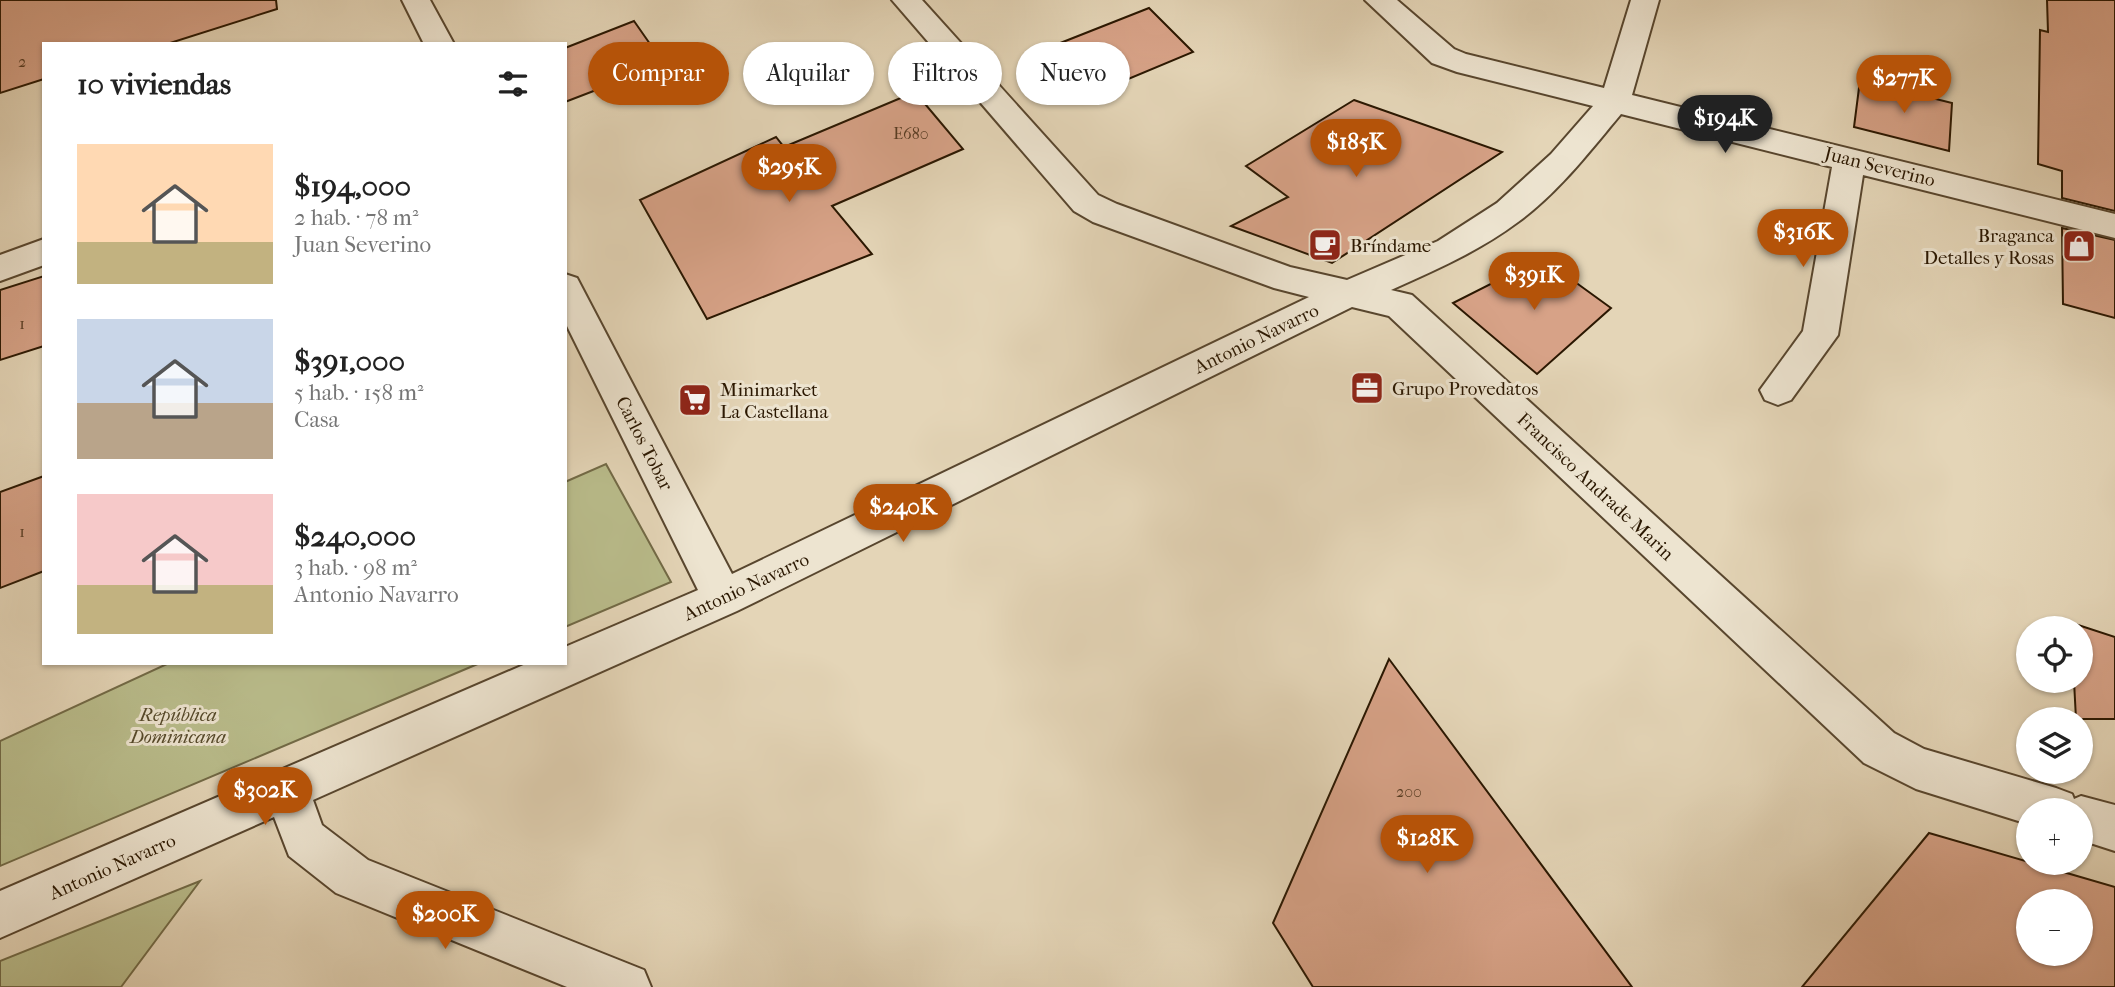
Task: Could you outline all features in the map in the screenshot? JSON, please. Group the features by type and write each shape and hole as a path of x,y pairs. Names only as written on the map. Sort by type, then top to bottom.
{"street":[{"path":"416,0 438,42"},
{"name":"Francisco Andrade Marin","path":"906,0 1086,203 1105,213 1286,279 1400,305 1879,748 1916,768 2016,798"},
{"name":"Juan Severino","path":"1379,0 1443,56 1552,87 1850,158 2115,226"},
{"name":"Antonio Navarro","path":"0,915 723,598 1350,293 1450,250 1510,212 1562,162 1615,101 1645,0"},
{"path":"1779,390 1820,335 1850,158"},
{"path":"0,268 42,253"},
{"name":"Carlos Tobar","path":"567,291 723,598"},
{"path":"287,789 305,840 352,877 627,987"},
{"path":"2093,822 2115,828"}],"green space":[{"path":"606,464 671,582 567,626 567,481"},
{"name":"República Dominicana","path":"165,665 475,665 0,866 0,741"},
{"path":"200,881 121,987 0,987 0,961"}],"building":[{"path":"0,0 276,0 277,9 173,42 42,42 42,80 0,93"},
{"path":"2047,0 2115,0 2115,211 2062,198 2062,171 2038,164 2040,30 2048,32"},
{"path":"1149,8 1193,52 1130,78 1130,42 1063,42"},
{"path":"634,21 649,42 588,42 588,93 567,101 567,47"},
{"path":"1860,80 1952,103 1949,151 1854,127"},
{"path":"1354,100 1502,152 1332,263 1231,226 1288,197 1246,166"},
{"path":"888,103 926,105 963,149 832,206 872,254 707,319 640,200 776,137 784,147"},
{"path":"2062,228 2115,240 2115,318 2063,304"},
{"path":"1542,258 1611,308 1537,374 1453,303"},
{"path":"42,277 42,347 0,360 0,290"},
{"path":"42,477 42,572 0,588 0,492"},
{"path":"2093,630 2115,637 2115,719 2093,719 2093,707 2075,707 2075,693 2093,693"},
{"path":"1389,659 1632,987 1313,987 1273,923"},
{"path":"1929,833 2016,858 2016,875 2074,875 2115,887 2115,987 1802,987"}],"place":[{"name":"Bríndame","path":"1325,245"},
{"name":"Braganca Detalles y Rosas","path":"2079,246"},
{"name":"Grupo Provedatos","path":"1367,388"},
{"name":"Minimarket La Castellana","path":"695,400"}]}
